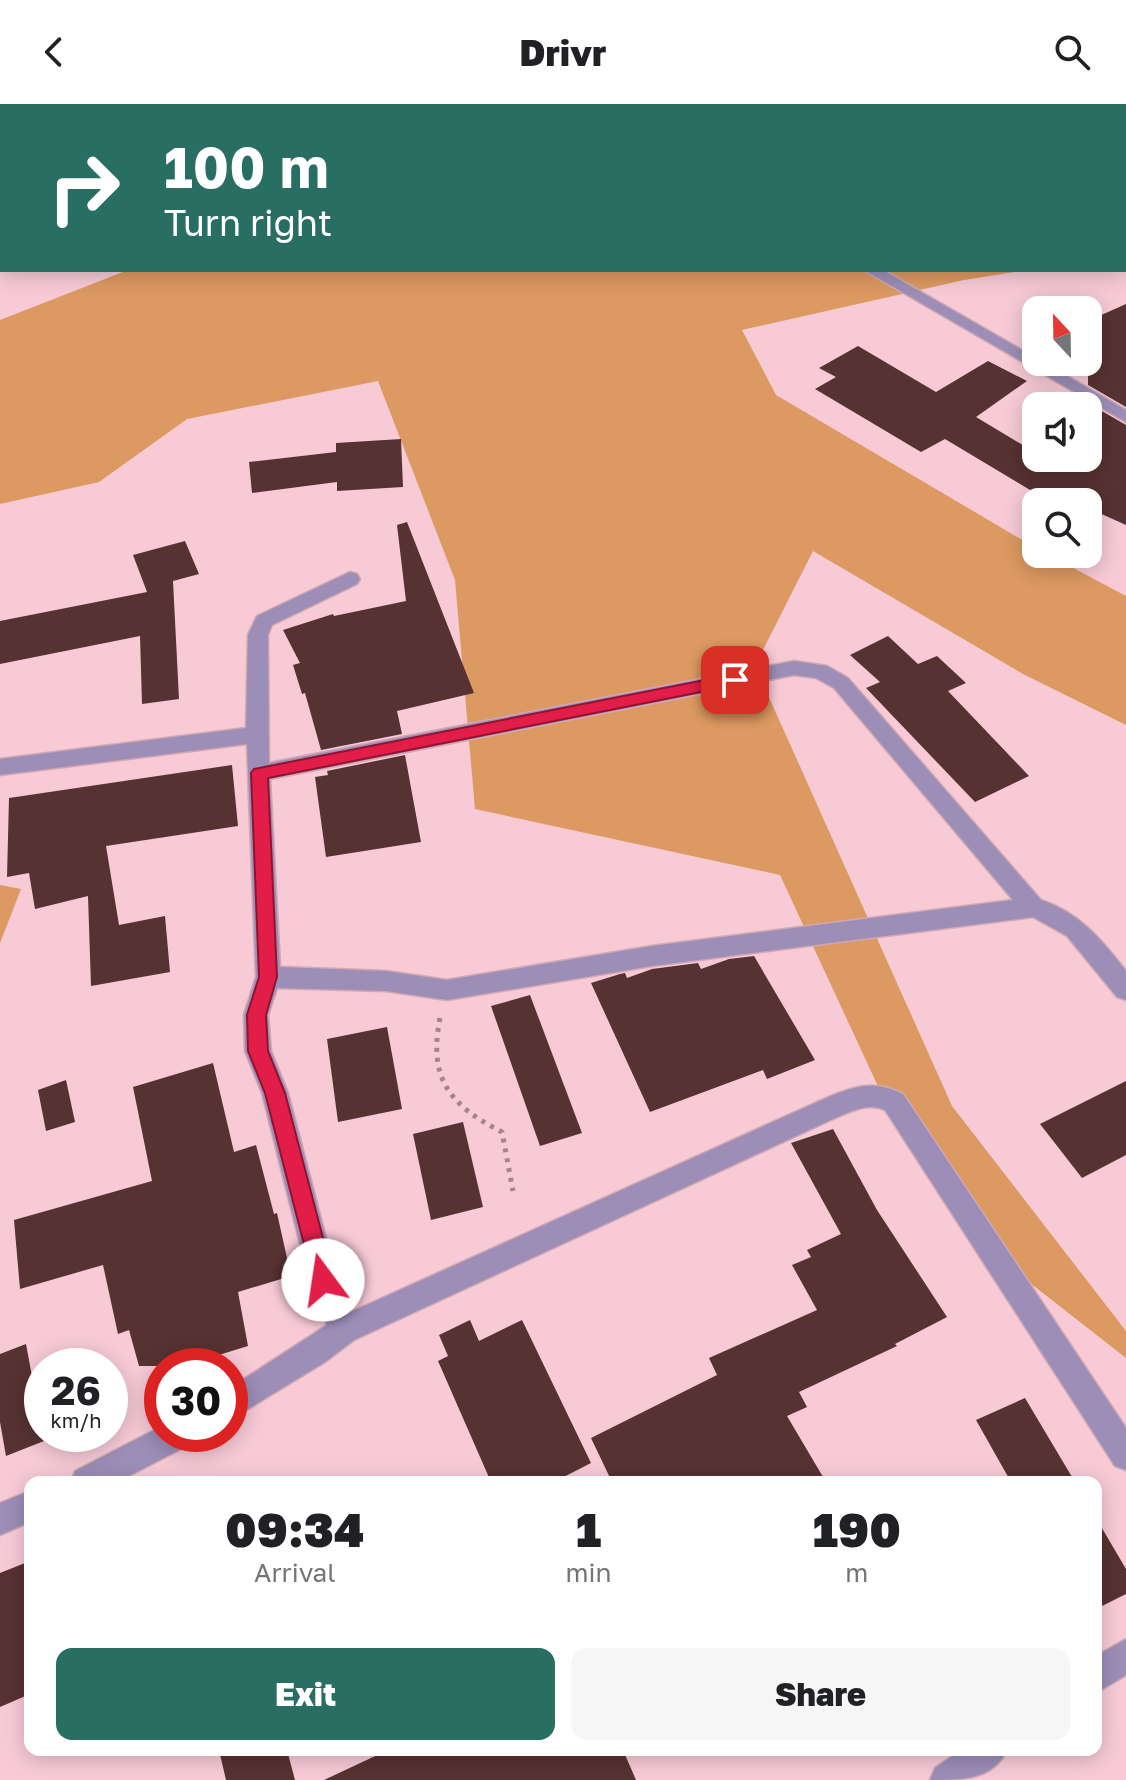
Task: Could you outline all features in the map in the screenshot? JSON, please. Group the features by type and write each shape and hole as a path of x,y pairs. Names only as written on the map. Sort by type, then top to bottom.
{"street":[{"path":"875,272 1126,417"},
{"path":"344,1330 323,1280 275,1093 258,1051 256,1015 268,977 257,735 258,635 264,621 350,579"},
{"path":"259,773 794,668 820,671 841,683 1033,907"},
{"path":"0,767 257,735"},
{"path":"268,977 386,981 447,990 652,956 1033,907 1053,912 1077,927 1126,990"},
{"path":"248,1393 344,1330 824,1111 865,1094 875,1094 894,1102 1126,1455"},
{"path":"98,1476 144,1452"},
{"path":"0,1519 24,1509"},
{"path":"1102,1672 1126,1655"},
{"path":"947,1780 981,1756"}],"path":[{"path":"447,990 437,1027 434,1055 442,1082 457,1105 502,1132 513,1191"}],"shaded area":[{"path":"123,272 1014,272 964,280 742,330 776,395 1022,540 1022,568 1073,568 1126,596 1126,725 1023,674 813,551 755,666 952,1106 1126,1331 1126,1358 1025,1279 889,1110 780,875 475,809 455,580 378,381 187,419 99,482 0,504 0,320"},
{"path":"0,885 21,889 0,943"}],"building":[{"path":"1126,304 1126,407 1088,385 1088,376 1102,376 1102,315"},
{"path":"858,346 936,392 988,361 1027,381 976,417 1022,445 1022,472 1102,472 1102,411 1126,425 1126,525 1102,514 1102,488 1027,488 945,439 921,452 815,389 836,377 819,368"},
{"path":"401,439 403,487 337,491 337,482 252,493 249,462 336,452 336,443"},
{"path":"407,522 474,693 397,711 402,734 321,750 305,693 302,694 293,665 300,663 283,630 333,614 406,601 397,525"},
{"path":"185,541 199,574 173,581 179,699 142,704 140,636 0,664 0,621 147,592 133,555"},
{"path":"888,636 918,664 937,656 966,683 948,691 1029,776 975,802 866,688 880,682 850,655"},
{"path":"405,755 421,842 326,857 315,777 328,775 327,771"},
{"path":"232,765 238,826 106,846 119,925 165,916 170,972 91,986 88,896 35,909 29,873 7,877 9,798"},
{"path":"754,956 815,1060 767,1079 763,1070 650,1112 591,983 625,973 627,978 652,969 698,963 701,969 729,959"},
{"path":"530,995 582,1133 540,1146 491,1006"},
{"path":"387,1027 402,1109 338,1122 327,1039"},
{"path":"213,1063 234,1152 256,1145 274,1214 277,1213 291,1276 238,1292 248,1346 144,1348 144,1366 139,1366 129,1330 118,1334 103,1265 20,1289 14,1220 152,1181 133,1087"},
{"path":"66,1080 75,1122 46,1131 38,1090"},
{"path":"1126,1081 1126,1155 1082,1178 1040,1124"},
{"path":"463,1122 483,1207 431,1220 413,1134"},
{"path":"833,1129 877,1210 947,1317 895,1344 897,1346 799,1392 807,1407 787,1416 822,1476 609,1476 591,1438 717,1375 709,1358 817,1310 792,1265 811,1257 807,1250 841,1234 791,1143"},
{"path":"470,1320 479,1341 522,1320 591,1463 566,1476 488,1476 438,1361 448,1356 439,1335"},
{"path":"26,1344 24,1449 6,1456 0,1422 0,1354"},
{"path":"1025,1398 1071,1476 1008,1476 976,1420"},
{"path":"1102,1528 1126,1569 1126,1594 1102,1606"},
{"path":"24,1563 24,1697 0,1707 0,1573"},
{"path":"220,1756 289,1756 295,1780 226,1780"},
{"path":"375,1756 626,1756 636,1780 324,1780"}],"route":[{"path":"323,1280 275,1093 258,1051 256,1015 268,977 259,773 735,680"}]}
